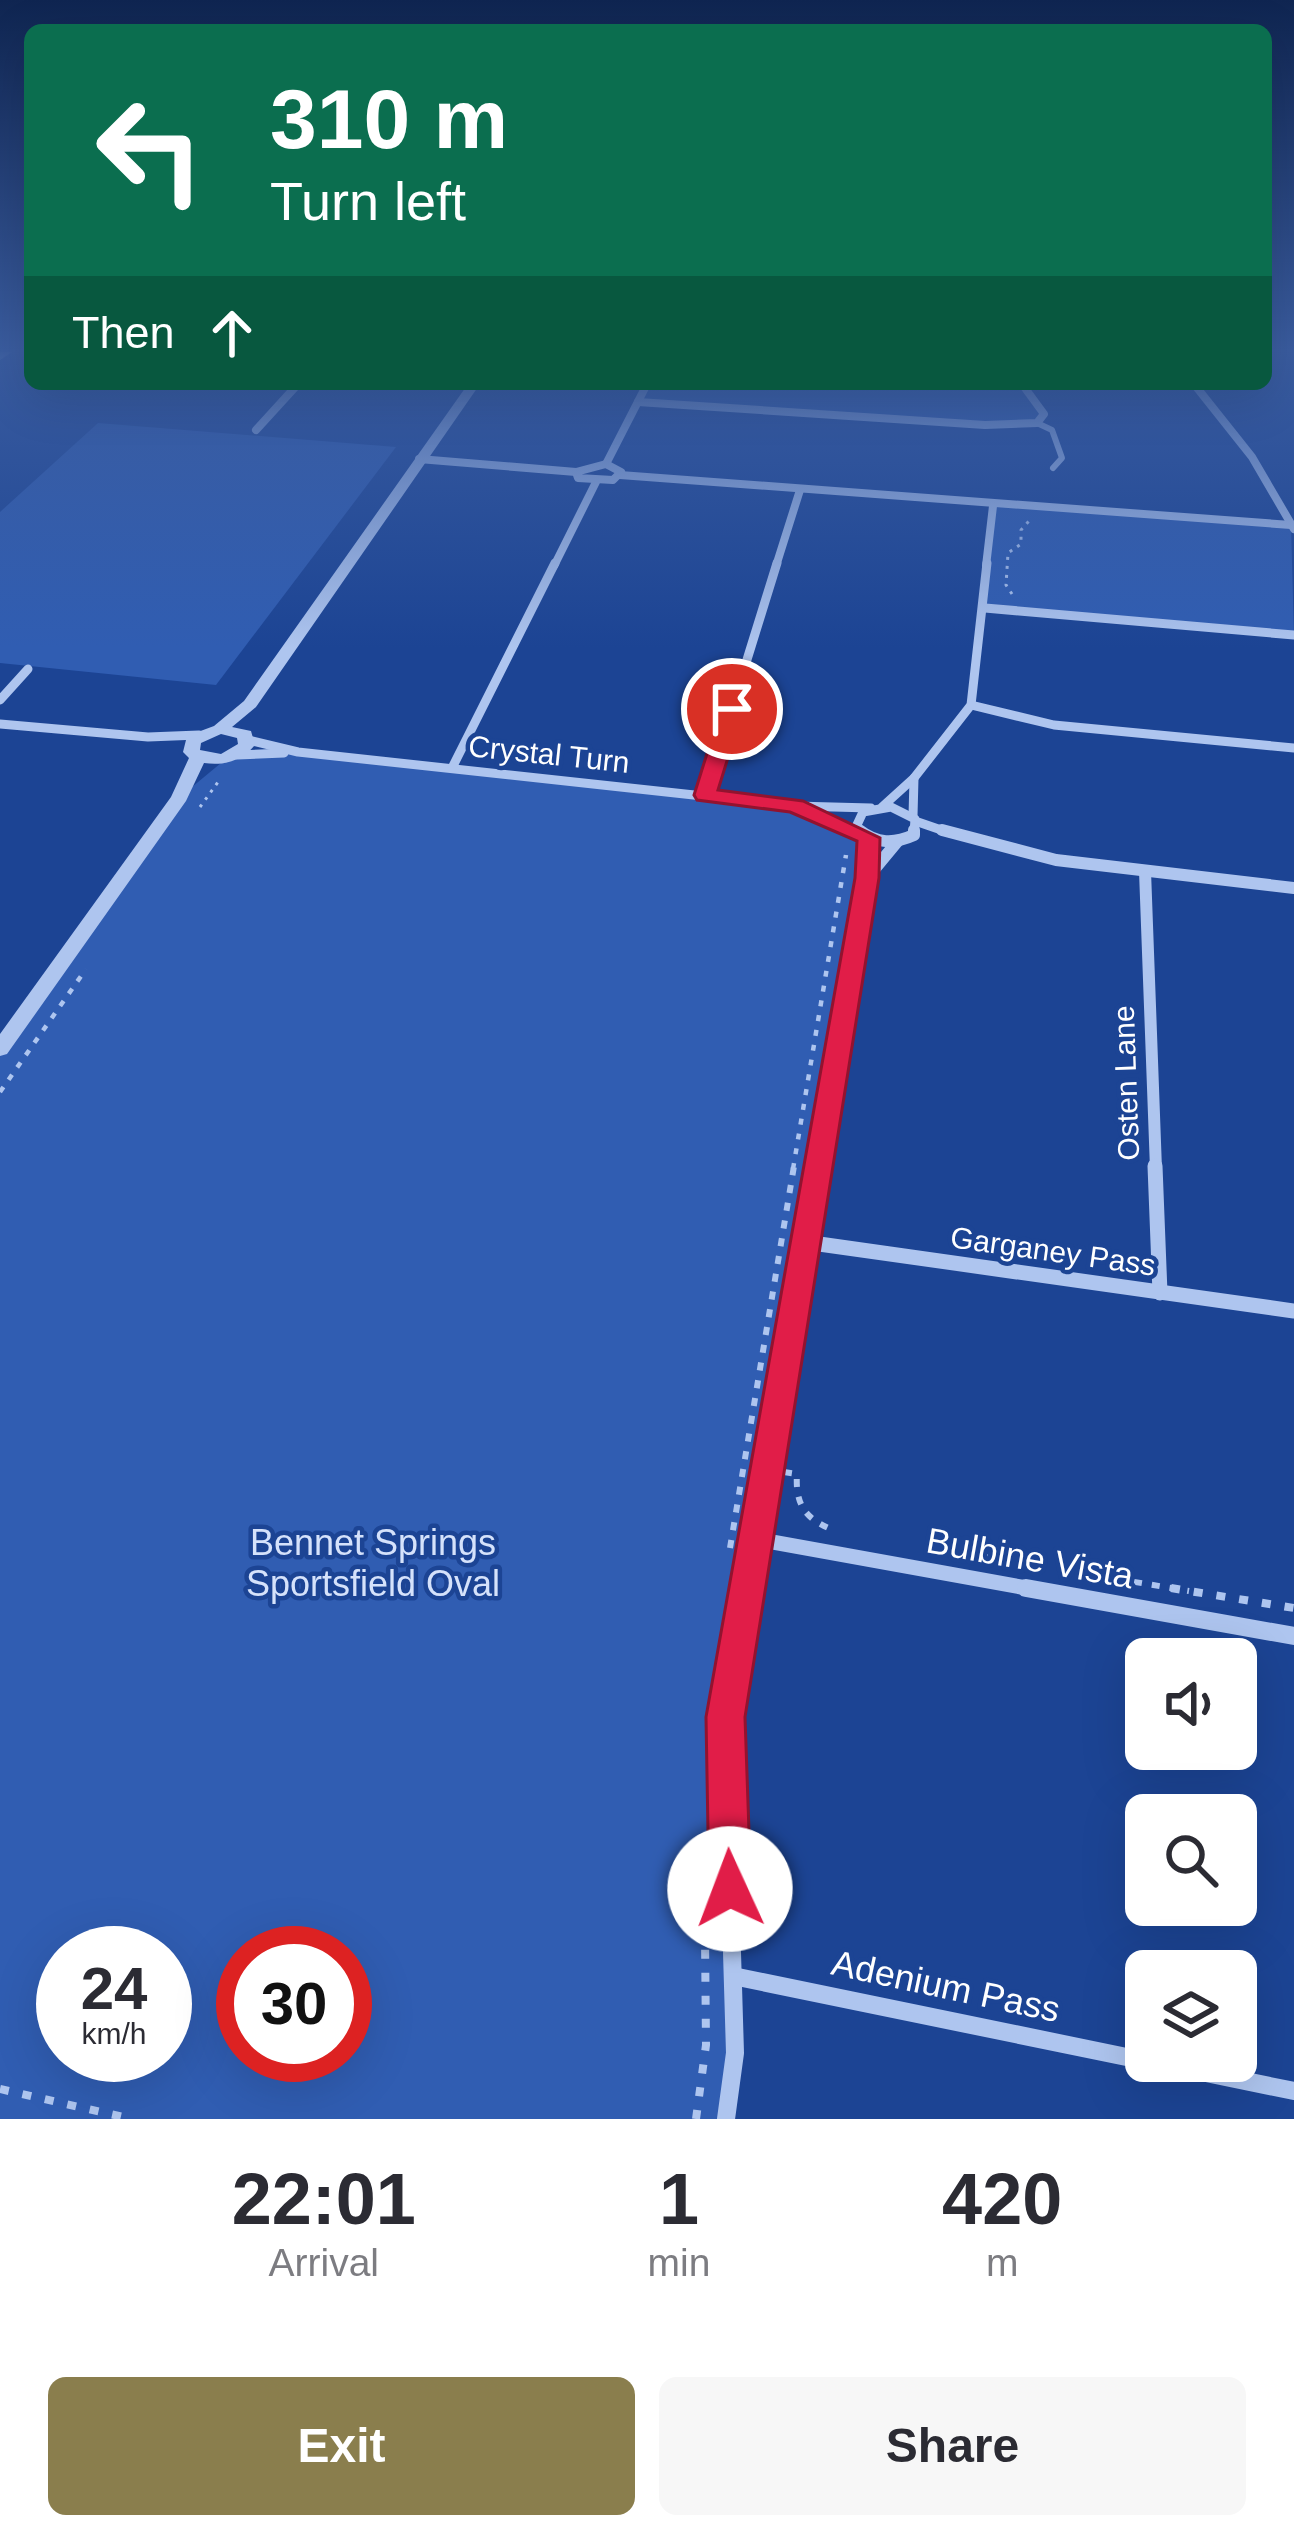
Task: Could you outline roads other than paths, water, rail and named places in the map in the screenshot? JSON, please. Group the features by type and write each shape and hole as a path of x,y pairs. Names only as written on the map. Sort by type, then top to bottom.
{"street":[{"path":"180,796 196,746 250,704 425,451"},
{"path":"606,464 613,451"},
{"path":"1246,451 1293,527"},
{"path":"419,459 577,472 591,464 606,464 618,468 620,475"},
{"path":"577,472 578,478 596,482 620,475 1293,527"},
{"path":"452,769 596,482"},
{"path":"705,795 800,490"},
{"path":"726,2119 735,2053 725,1717 867,878 864,835 856,821 914,778 971,705 993,506"},
{"path":"985,608 1294,635"},
{"path":"0,700 28,669"},
{"path":"0,1049 180,796 238,752 250,704"},
{"path":"971,705 1054,725 1294,748"},
{"path":"0,724 148,737 238,752"},
{"path":"220,729 238,752"},
{"name":"Crystal Turn","path":"238,752 298,752"},
{"name":"Crystal Turn","path":"238,752 298,752 795,806"},
{"path":"867,878 915,824 914,778"},
{"path":"795,806 876,807 968,841 1063,862 1294,888"},
{"path":"795,806 864,835 897,842"},
{"name":"Osten Lane","path":"1145,872 1160,1293"},
{"name":"Garganey Pass","path":"805,1242 1294,1312"},
{"name":"Bulbine Vista","path":"756,1539 1294,1636"},
{"name":"Adenium Pass","path":"733,1976 1125,2056"},
{"name":"Adenium Pass","path":"1250,2082 1294,2091"}],"lane":[{"path":"1053,468 1062,458 1059,451"}],"park label":[{"name":"Bennet Springs Sportsfield Oval","path":"373,1562"}]}
